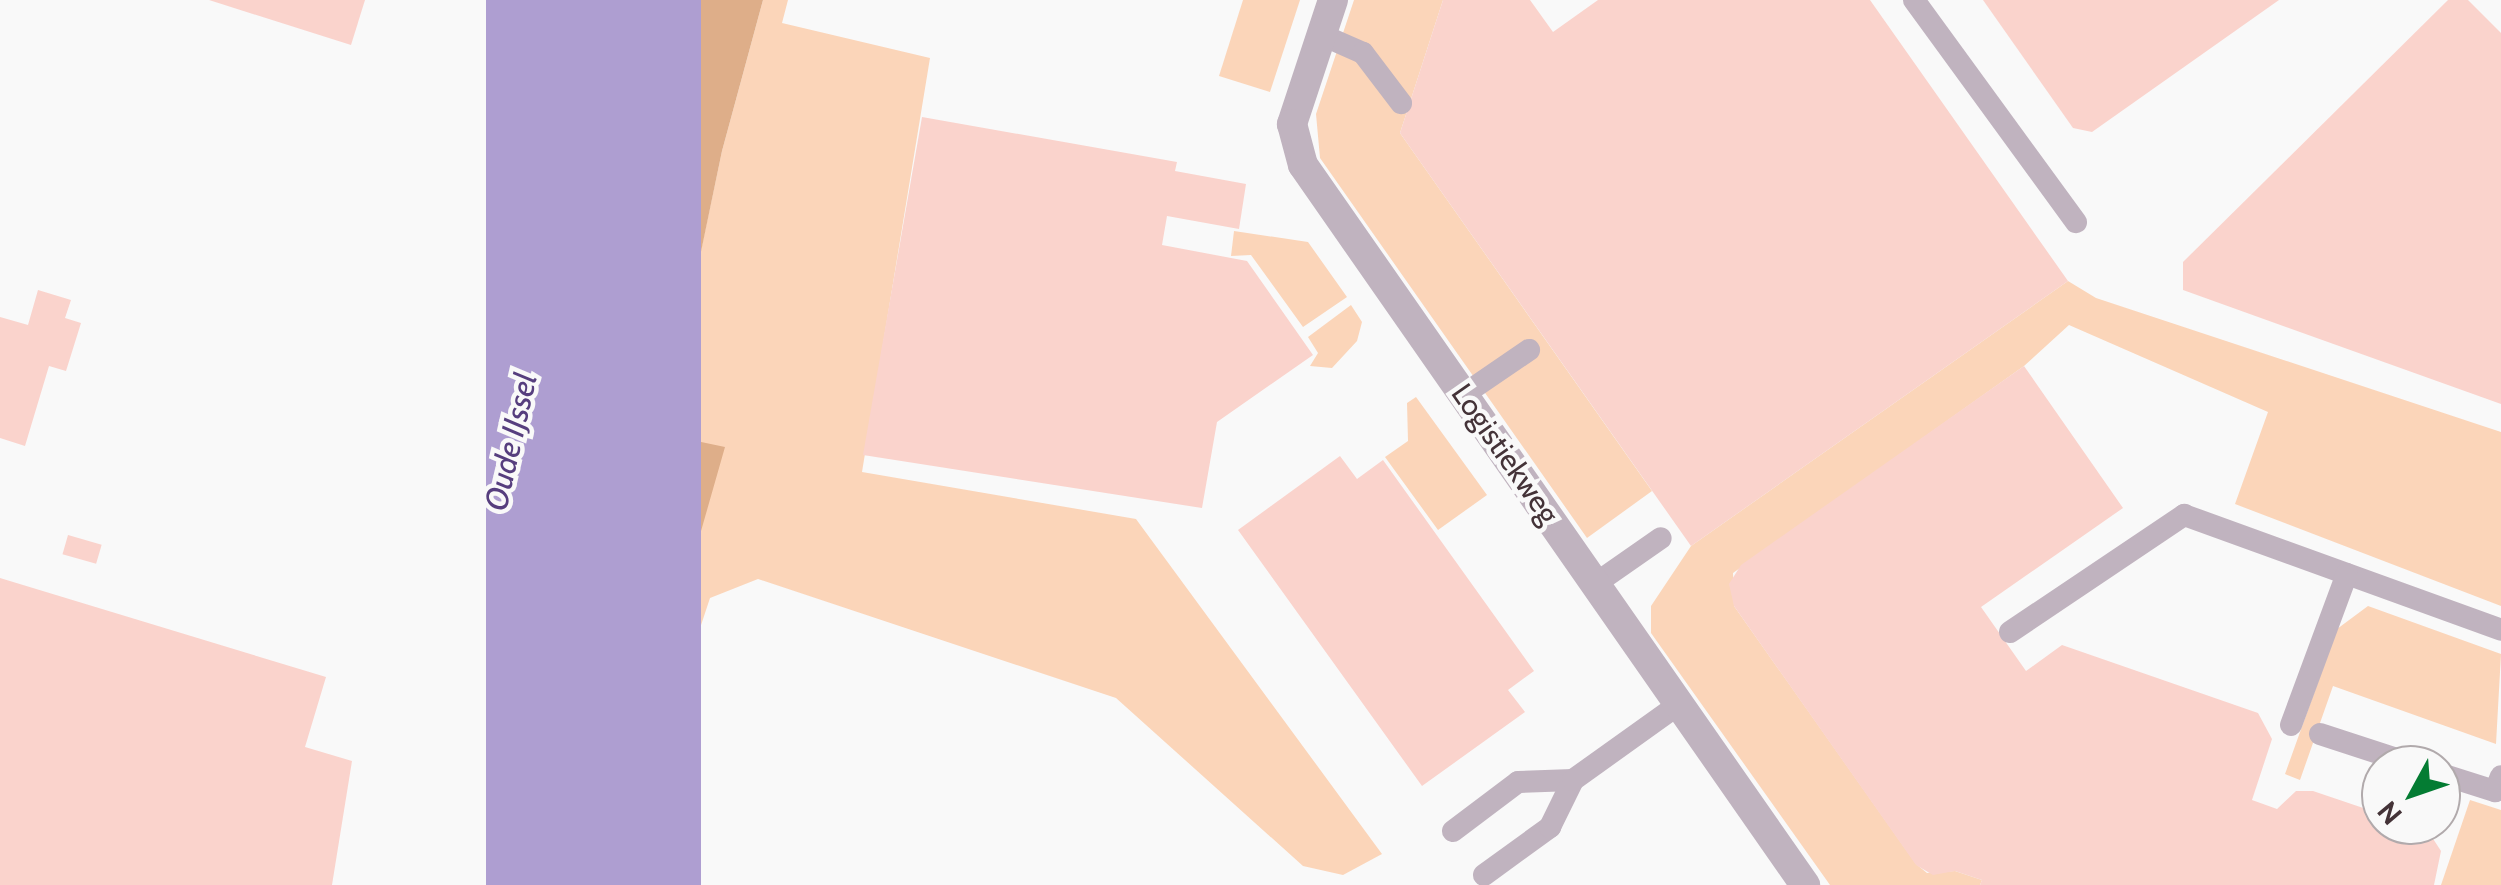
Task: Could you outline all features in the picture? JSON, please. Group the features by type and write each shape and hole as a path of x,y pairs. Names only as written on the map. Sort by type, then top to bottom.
{"street":[{"name":"Logistiekweg","path":"1333,0 1292,124 1303,165 1805,885"}],"lane":[{"path":"1914,0 2076,222"},
{"path":"1322,34 1363,53 1401,103"},
{"path":"1464,395 1529,350"},
{"path":"2010,632 2184,515 2501,630"},
{"path":"1595,584 1662,538"},
{"path":"2292,725 2347,574"},
{"path":"1484,875 1550,827 1573,780 1679,704"},
{"path":"2320,734 2361,748"},
{"path":"2461,780 2496,791 2501,776"},
{"path":"1452,831 1518,782 1573,780"}],"shaded area":[{"path":"701,0 763,0 722,151 663,434 725,447 600,885 530,885"},
{"path":"763,0 788,0 782,23 930,58 862,472 1136,519 1382,854 1343,875 1303,866 1116,698 758,579 710,598 615,885 567,885 722,151"},
{"path":"1243,0 1300,0 1270,92 1219,76"},
{"path":"1354,0 1443,0 1400,133 1652,491 1587,538 1320,158 1316,114"},
{"path":"1234,231 1308,242 1347,297 1303,327 1251,255 1231,256"},
{"path":"2068,281 2096,298 2501,432 2501,606 2235,504 2268,412 2069,325 2024,366 1733,573 1734,606 1916,864 1927,873 1955,871 1982,880 1980,885 1830,885 1651,633 1651,606 1691,546"},
{"path":"1351,305 1362,322 1357,341 1332,368 1310,366 1318,353 1308,337"},
{"path":"1416,397 1487,495 1438,530 1385,457 1408,441 1407,403"},
{"path":"2368,606 2501,654 2496,744 2333,686 2300,780 2285,774 2337,629"},
{"path":"2470,800 2501,810 2501,885 2441,885 2455,845 2461,845 2461,826"}],"water":[{"name":"Oude IJssel","path":"486,0 701,0 701,885 486,885"}],"building":[{"path":"209,0 365,0 351,45"},
{"path":"1443,0 1530,0 1553,32 1598,0 1870,0 2068,281 1691,546 1400,133"},
{"path":"1983,0 2279,0 2092,132 2073,128"},
{"path":"2448,0 2468,0 2501,33 2501,404 2183,290 2183,262"},
{"path":"922,117 1177,162 1175,171 1246,184 1239,229 1167,216 1162,245 1247,261 1313,355 1217,422 1202,508 863,455"},
{"path":"38,290 71,300 65,318 81,323 66,371 49,366 25,446 0,438 0,317 28,325"},
{"path":"2024,366 2123,508 1981,607 2026,671 2062,645 2258,713 2272,739 2252,800 2277,809 2296,791 2313,791 2361,807 2361,845 2437,845 2441,851 2434,885 1980,885 1982,880 1955,871 1933,875 1916,865 1734,606 1729,584 1741,565"},
{"path":"1340,456 1357,479 1383,460 1534,671 1508,690 1525,712 1422,786 1238,530"},
{"path":"68,535 102,545 96,564 62,554"},
{"path":"0,578 326,677 305,747 352,761 332,885 0,885"}]}
